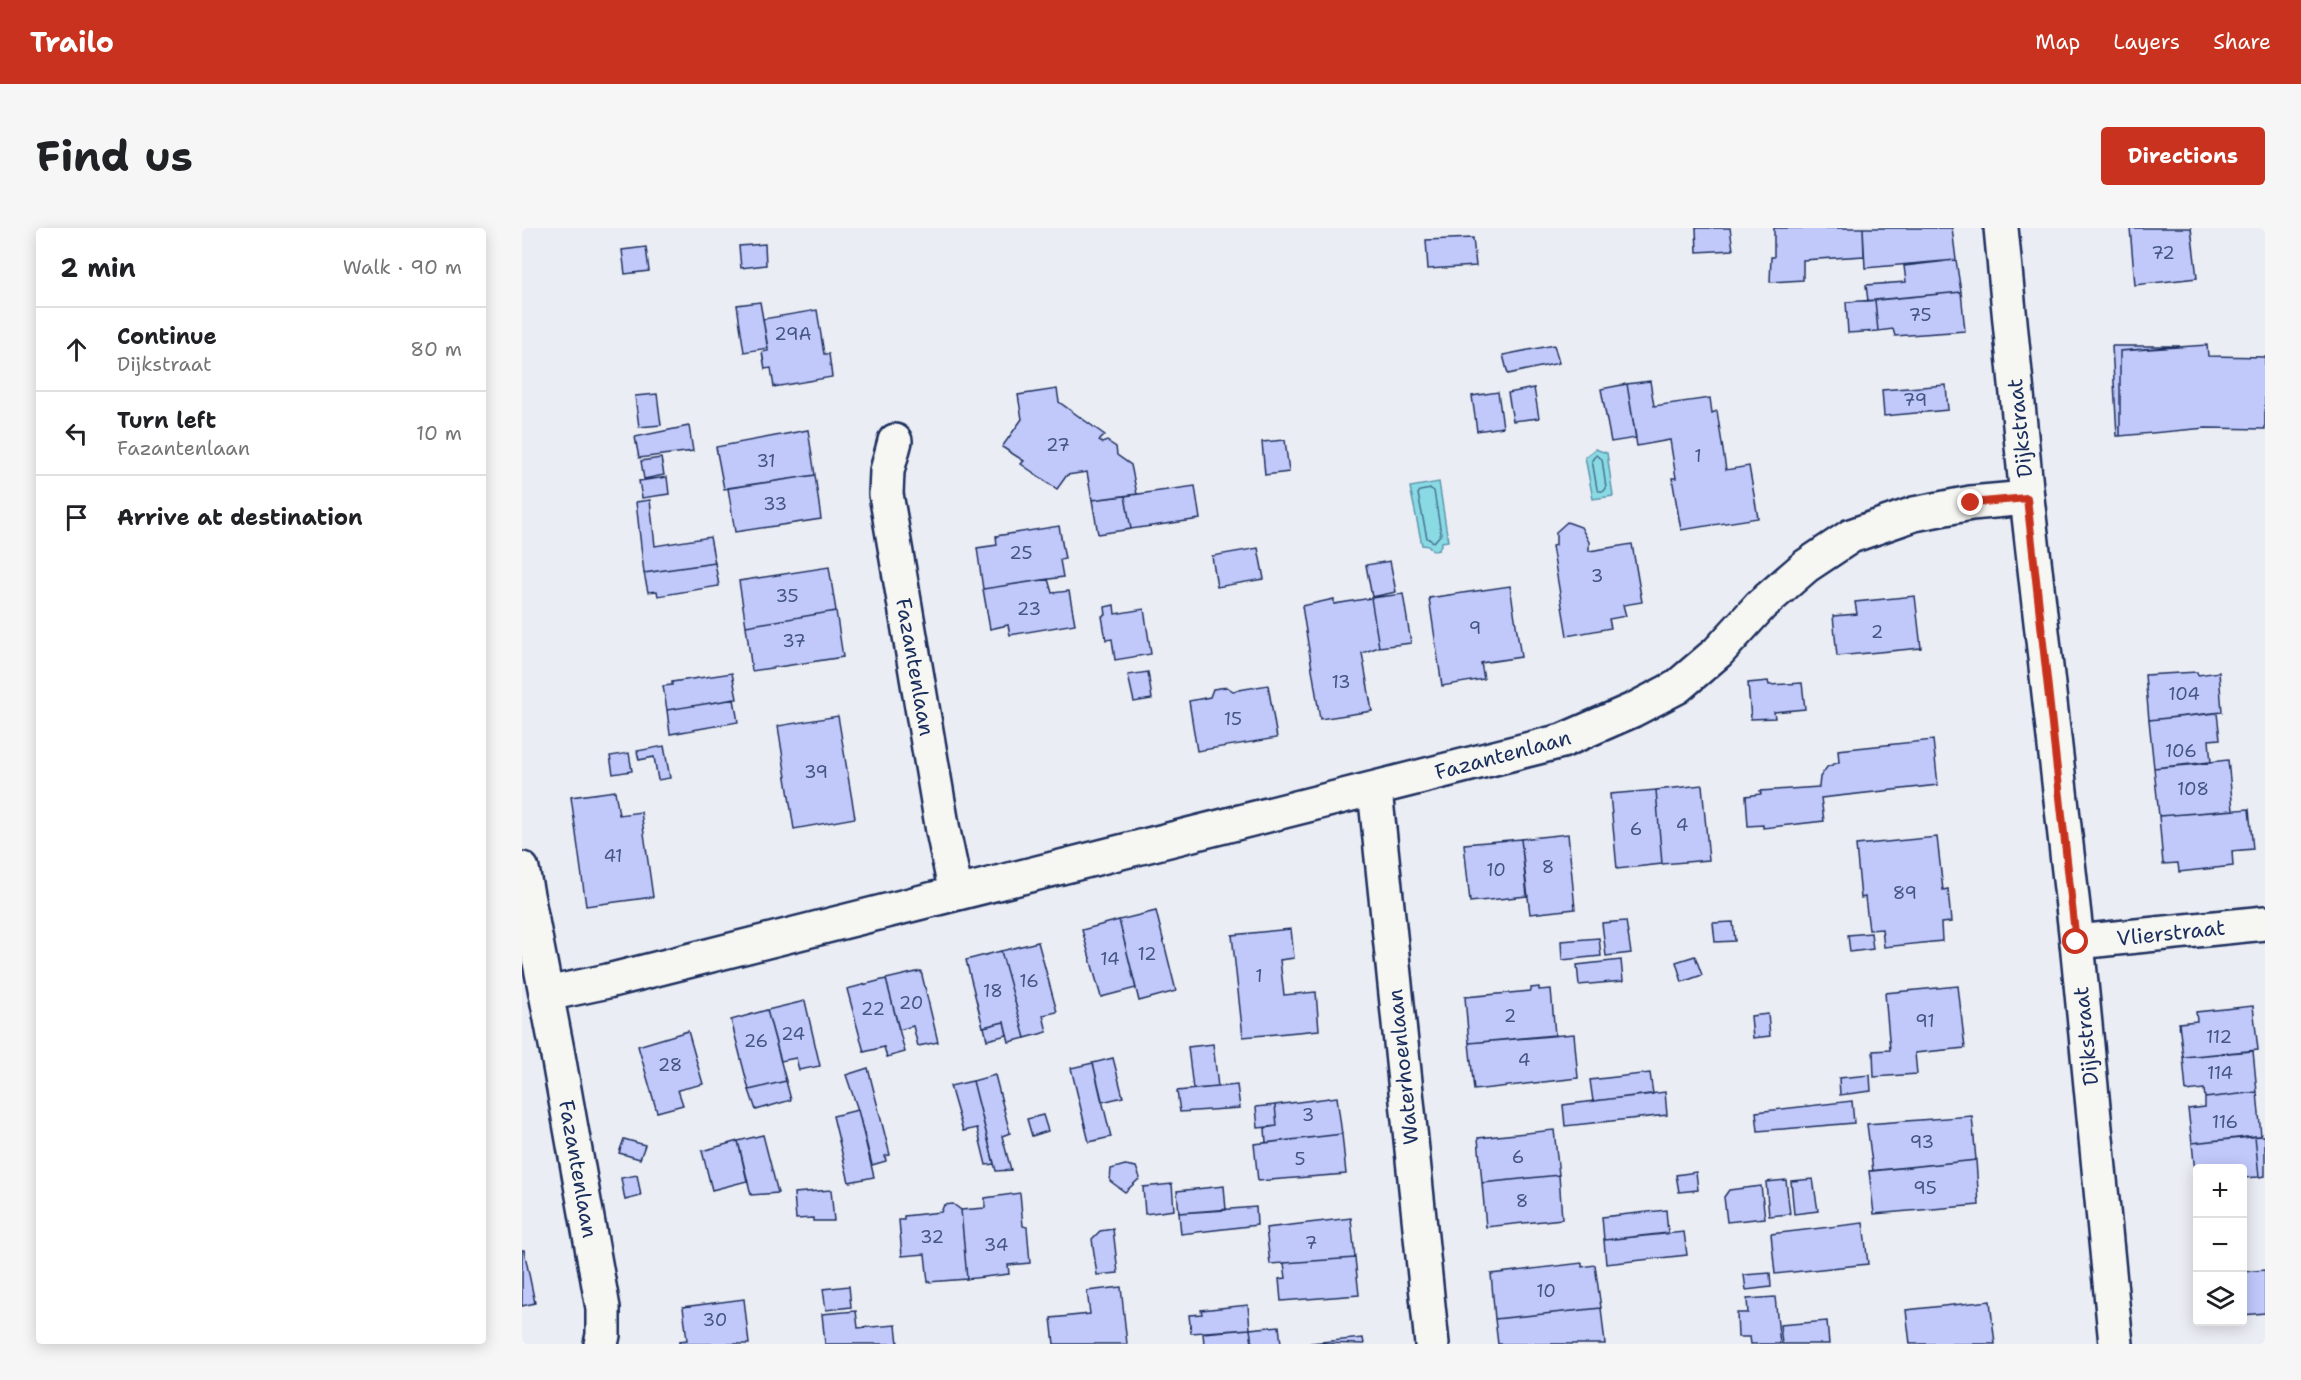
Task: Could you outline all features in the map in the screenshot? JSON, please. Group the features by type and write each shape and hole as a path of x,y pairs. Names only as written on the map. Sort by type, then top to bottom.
{"street":[{"name":"Dijkstraat","path":"2001,228 2027,498 2076,942 2116,1344"},
{"name":"Fazantenlaan","path":"895,441 887,471 886,494 943,831 956,893"},
{"name":"Fazantenlaan","path":"547,994 608,981 1375,790 1562,741 1633,710 1677,687 1718,652 1761,605 1797,574 1851,536 1914,514 1971,503 2027,498"},
{"name":"Waterhoenlaan","path":"1375,790 1432,1344"},
{"name":"Fazantenlaan","path":"522,869 547,994 603,1308 601,1344"},
{"name":"Vlierstraat","path":"2076,942 2265,923"}],"water":[{"path":"1595,449 1607,453 1613,496 1593,499 1585,457"},
{"path":"1439,482 1448,541 1442,542 1439,550 1433,551 1429,546 1422,545 1410,487"}],"building":[{"path":"1696,228 1730,228 1733,250 1697,252"},
{"path":"1774,228 1863,228 1864,256 1803,260 1803,280 1770,282 1771,257 1774,257"},
{"path":"1863,228 1952,228 1956,260 1865,268"},
{"path":"2130,228 2191,228 2197,278 2135,285"},
{"path":"1473,238 1476,266 1428,269 1426,240"},
{"path":"765,244 766,265 741,268 739,246"},
{"path":"646,247 649,271 625,274 622,250"},
{"path":"1956,260 1961,292 1868,301 1866,285 1906,282 1904,266"},
{"path":"1961,292 1965,331 1895,336 1893,329 1878,331 1875,300"},
{"path":"1875,300 1878,331 1848,333 1846,302"},
{"path":"760,302 768,348 744,352 737,305"},
{"path":"817,310 824,354 829,354 832,377 774,387 771,368 765,369 762,352 768,351 763,319"},
{"path":"1554,345 1559,363 1508,374 1503,355"},
{"path":"2207,345 2208,356 2265,357 2265,429 2206,428 2120,436 2120,351"},
{"path":"2112,346 2180,346 2120,351 2120,436 2117,436"},
{"path":"1650,381 1654,406 1710,398 1712,413 1717,411 1726,470 1749,466 1758,518 1681,530 1672,478 1676,478 1670,440 1637,446 1627,384"},
{"path":"1627,384 1636,438 1611,442 1601,389"},
{"path":"1946,385 1948,410 1884,416 1882,390"},
{"path":"1534,388 1539,418 1513,421 1508,393"},
{"path":"1057,389 1059,402 1105,435 1099,441 1102,443 1107,441 1116,447 1117,455 1131,465 1137,494 1092,500 1087,472 1067,475 1057,489 1021,464 1024,461 1002,447 1022,419 1018,395"},
{"path":"1498,392 1503,427 1477,431 1472,396"},
{"path":"657,394 661,425 639,427 635,396"},
{"path":"689,426 693,451 639,458 635,437"},
{"path":"808,430 815,475 724,489 716,447"},
{"path":"1285,440 1289,472 1265,475 1262,442"},
{"path":"661,458 664,475 644,479 641,461"},
{"path":"815,475 821,519 735,532 728,488"},
{"path":"667,477 669,494 642,498 639,481"},
{"path":"1195,486 1200,519 1131,529 1125,496"},
{"path":"1125,496 1131,529 1098,534 1092,500"},
{"path":"650,500 655,546 710,537 715,563 644,573 636,502"},
{"path":"1567,522 1581,527 1589,542 1589,551 1632,544 1642,602 1623,605 1626,616 1609,619 1611,628 1567,636 1552,546 1556,545 1556,532"},
{"path":"1059,526 1065,559 1060,560 1063,577 983,589 977,548 997,545 996,536"},
{"path":"1258,548 1264,579 1217,587 1212,556"},
{"path":"1390,561 1396,592 1372,597 1366,565"},
{"path":"715,563 719,586 658,596 657,591 648,592 644,573"},
{"path":"829,567 836,611 746,626 739,581"},
{"path":"1048,579 1052,593 1069,591 1075,624 1010,635 1008,625 990,629 983,589"},
{"path":"1510,586 1521,657 1481,663 1484,679 1442,686 1429,598"},
{"path":"1403,594 1411,643 1379,647 1371,598"},
{"path":"1915,596 1921,648 1837,656 1833,616 1857,614 1855,602"},
{"path":"1371,598 1379,647 1362,653 1372,711 1320,719 1302,606 1334,599 1334,604"},
{"path":"1114,605 1115,614 1144,609 1151,654 1115,660 1112,639 1106,640 1102,616 1106,615 1105,607"},
{"path":"836,611 843,657 752,671 746,626"},
{"path":"1148,672 1152,699 1134,702 1128,675"},
{"path":"2197,672 2198,675 2219,672 2222,712 2149,720 2145,675"},
{"path":"732,673 737,699 667,710 663,686 672,685 672,682"},
{"path":"1768,681 1769,685 1802,683 1805,709 1774,712 1775,718 1751,719 1748,683"},
{"path":"1268,685 1277,738 1197,751 1189,701 1210,697 1213,689 1227,687 1233,691"},
{"path":"734,699 738,722 670,734 667,710"},
{"path":"2217,713 2220,739 2209,740 2211,763 2154,768 2149,720"},
{"path":"838,716 855,818 794,829 778,726"},
{"path":"1933,740 1938,785 1821,798 1824,821 1763,828 1763,825 1748,826 1746,796 1761,794 1760,791 1819,787 1820,777 1827,767 1839,762 1838,750"},
{"path":"664,746 670,778 658,780 654,757 639,760 637,751"},
{"path":"629,753 632,771 613,774 610,756"},
{"path":"2228,760 2233,810 2159,816 2154,768"},
{"path":"1702,785 1709,860 1662,864 1656,790"},
{"path":"1656,790 1662,864 1617,869 1610,794"},
{"path":"615,791 619,815 641,812 653,897 586,906 571,797"},
{"path":"2249,809 2253,849 2232,851 2233,866 2179,872 2178,863 2163,864 2159,816"},
{"path":"1568,834 1575,909 1530,914 1521,839"},
{"path":"1937,837 1943,890 1948,889 1951,922 1941,923 1942,941 1884,947 1882,929 1869,930 1865,897 1861,898 1856,845"},
{"path":"1521,839 1527,896 1470,902 1464,844"},
{"path":"1156,911 1176,991 1139,1001 1119,920"},
{"path":"1119,920 1136,988 1101,997 1082,930"},
{"path":"1626,921 1631,953 1606,956 1602,923"},
{"path":"1733,922 1735,941 1715,942 1713,923"},
{"path":"1291,929 1294,958 1280,960 1284,995 1316,992 1319,1030 1243,1037 1232,935"},
{"path":"1871,933 1873,949 1850,952 1848,935"},
{"path":"1599,938 1601,956 1562,960 1561,941"},
{"path":"1038,942 1057,1012 1043,1015 1047,1032 1025,1038 1001,951"},
{"path":"1001,951 1025,1038 1009,1042 1004,1022 983,1027 966,960"},
{"path":"1695,956 1702,975 1682,982 1676,962"},
{"path":"1621,960 1623,981 1579,985 1577,965"},
{"path":"921,971 938,1042 918,1046 913,1026 899,1030 886,979"},
{"path":"886,979 905,1052 887,1057 884,1047 864,1052 847,989"},
{"path":"1958,986 1965,1048 1915,1053 1917,1074 1874,1077 1873,1051 1890,1050 1885,993"},
{"path":"1539,987 1539,990 1551,989 1555,1035 1469,1043 1465,997 1531,991 1531,988"},
{"path":"805,1001 820,1066 799,1070 796,1058 781,1061 767,1010"},
{"path":"2253,1006 2258,1050 2183,1057 2179,1023 2197,1021 2196,1012"},
{"path":"767,1010 786,1081 749,1090 731,1020"},
{"path":"1768,1014 1770,1036 1753,1038 1751,1016"},
{"path":"1004,1022 1007,1035 987,1040 984,1027"},
{"path":"688,1031 703,1084 678,1090 683,1105 657,1112 638,1046"},
{"path":"1574,1034 1578,1078 1474,1090 1469,1043"},
{"path":"1213,1044 1218,1087 1193,1089 1188,1047"},
{"path":"2253,1051 2257,1092 2205,1098 2204,1089 2186,1091 2183,1057"},
{"path":"1113,1058 1123,1097 1102,1102 1093,1063"},
{"path":"1093,1063 1111,1137 1089,1142 1071,1068"},
{"path":"868,1068 890,1155 885,1156 886,1161 872,1165 858,1110 846,1075"},
{"path":"1650,1073 1653,1094 1593,1101 1590,1080"},
{"path":"995,1075 1010,1133 1002,1136 1011,1170 996,1171 973,1081"},
{"path":"1870,1075 1871,1091 1840,1095 1839,1078"},
{"path":"786,1081 791,1100 756,1110 749,1090"},
{"path":"973,1081 994,1164 986,1165 977,1128 963,1131 950,1086"},
{"path":"1237,1085 1240,1108 1180,1112 1177,1091"},
{"path":"1665,1092 1667,1115 1565,1126 1563,1105"},
{"path":"2257,1092 2261,1136 2192,1143 2188,1109 2205,1107 2205,1098"},
{"path":"1337,1097 1342,1134 1266,1143 1265,1128 1277,1126 1275,1105"},
{"path":"1852,1101 1854,1123 1758,1131 1756,1112"},
{"path":"1275,1105 1277,1126 1258,1128 1256,1107"},
{"path":"858,1110 874,1177 849,1182 833,1116"},
{"path":"1043,1115 1048,1131 1032,1136 1027,1119"},
{"path":"1972,1116 1976,1160 1873,1171 1867,1124"},
{"path":"1554,1130 1559,1175 1482,1183 1478,1138"},
{"path":"1342,1134 1346,1174 1258,1181 1254,1144"},
{"path":"763,1135 778,1193 751,1195 738,1141"},
{"path":"2255,1136 2265,1136 2265,1176 2259,1177"},
{"path":"2255,1136 2259,1177 2247,1178 2247,1164 2194,1164 2192,1143"},
{"path":"624,1139 645,1145 640,1159 619,1153"},
{"path":"738,1141 747,1181 712,1190 702,1151"},
{"path":"1976,1160 1979,1205 1874,1214 1869,1171"},
{"path":"1125,1165 1136,1167 1140,1178 1125,1192 1110,1181 1111,1169"},
{"path":"1696,1172 1698,1190 1679,1192 1676,1175"},
{"path":"637,1175 641,1196 625,1200 621,1178"},
{"path":"1559,1175 1562,1219 1486,1227 1482,1183"},
{"path":"1813,1179 1818,1211 1794,1214 1791,1181"},
{"path":"1786,1180 1790,1214 1769,1216 1766,1182"},
{"path":"1172,1184 1174,1210 1145,1214 1143,1187"},
{"path":"1224,1186 1226,1210 1179,1213 1177,1191"},
{"path":"1761,1186 1765,1218 1727,1222 1724,1197 1729,1190"},
{"path":"831,1190 834,1221 813,1221 813,1218 796,1219 794,1193"},
{"path":"1020,1193 1023,1226 1027,1227 1030,1263 1008,1265 1009,1274 967,1279 961,1210 985,1208 985,1198"},
{"path":"953,1204 961,1210 967,1279 928,1282 925,1254 902,1256 899,1220 904,1220 904,1216 941,1212 944,1205"},
{"path":"1256,1207 1257,1225 1181,1234 1179,1213"},
{"path":"1666,1210 1668,1233 1604,1240 1602,1217"},
{"path":"1351,1218 1355,1258 1270,1264 1266,1228"},
{"path":"1863,1223 1868,1264 1775,1274 1771,1234"},
{"path":"1113,1229 1118,1273 1097,1275 1092,1239 1100,1231"},
{"path":"1684,1232 1687,1255 1606,1264 1604,1240"},
{"path":"522,1250 524,1250 535,1303 522,1306"},
{"path":"1355,1258 1359,1295 1281,1301 1279,1279 1286,1278 1284,1263"},
{"path":"1582,1263 1582,1267 1595,1265 1601,1308 1495,1319 1491,1274"},
{"path":"2265,1270 2265,1313 2247,1315 2247,1272"},
{"path":"1770,1273 1771,1287 1746,1290 1744,1275"},
{"path":"849,1286 851,1307 826,1310 823,1289"},
{"path":"1121,1287 1127,1344 1054,1344 1051,1318 1090,1314 1087,1291"},
{"path":"1775,1297 1780,1344 1751,1344 1750,1337 1738,1337 1737,1313 1748,1313 1747,1299"},
{"path":"744,1299 749,1344 679,1344 679,1341 687,1340 683,1307"},
{"path":"1990,1301 1995,1344 1910,1344 1906,1310"},
{"path":"1248,1305 1250,1329 1191,1333 1189,1315 1202,1314 1201,1310"},
{"path":"1601,1308 1605,1344 1498,1344 1495,1319"},
{"path":"856,1311 858,1328 896,1325 898,1344 825,1344 822,1314"},
{"path":"1827,1321 1829,1344 1782,1344 1780,1325"},
{"path":"1279,1326 1281,1344 1252,1344 1250,1329"},
{"path":"1250,1329 1252,1344 1204,1344 1203,1333"},
{"path":"1363,1338 1364,1344 1310,1343"}],"route":[{"path":"1971,503 2027,498 2076,942"}]}
